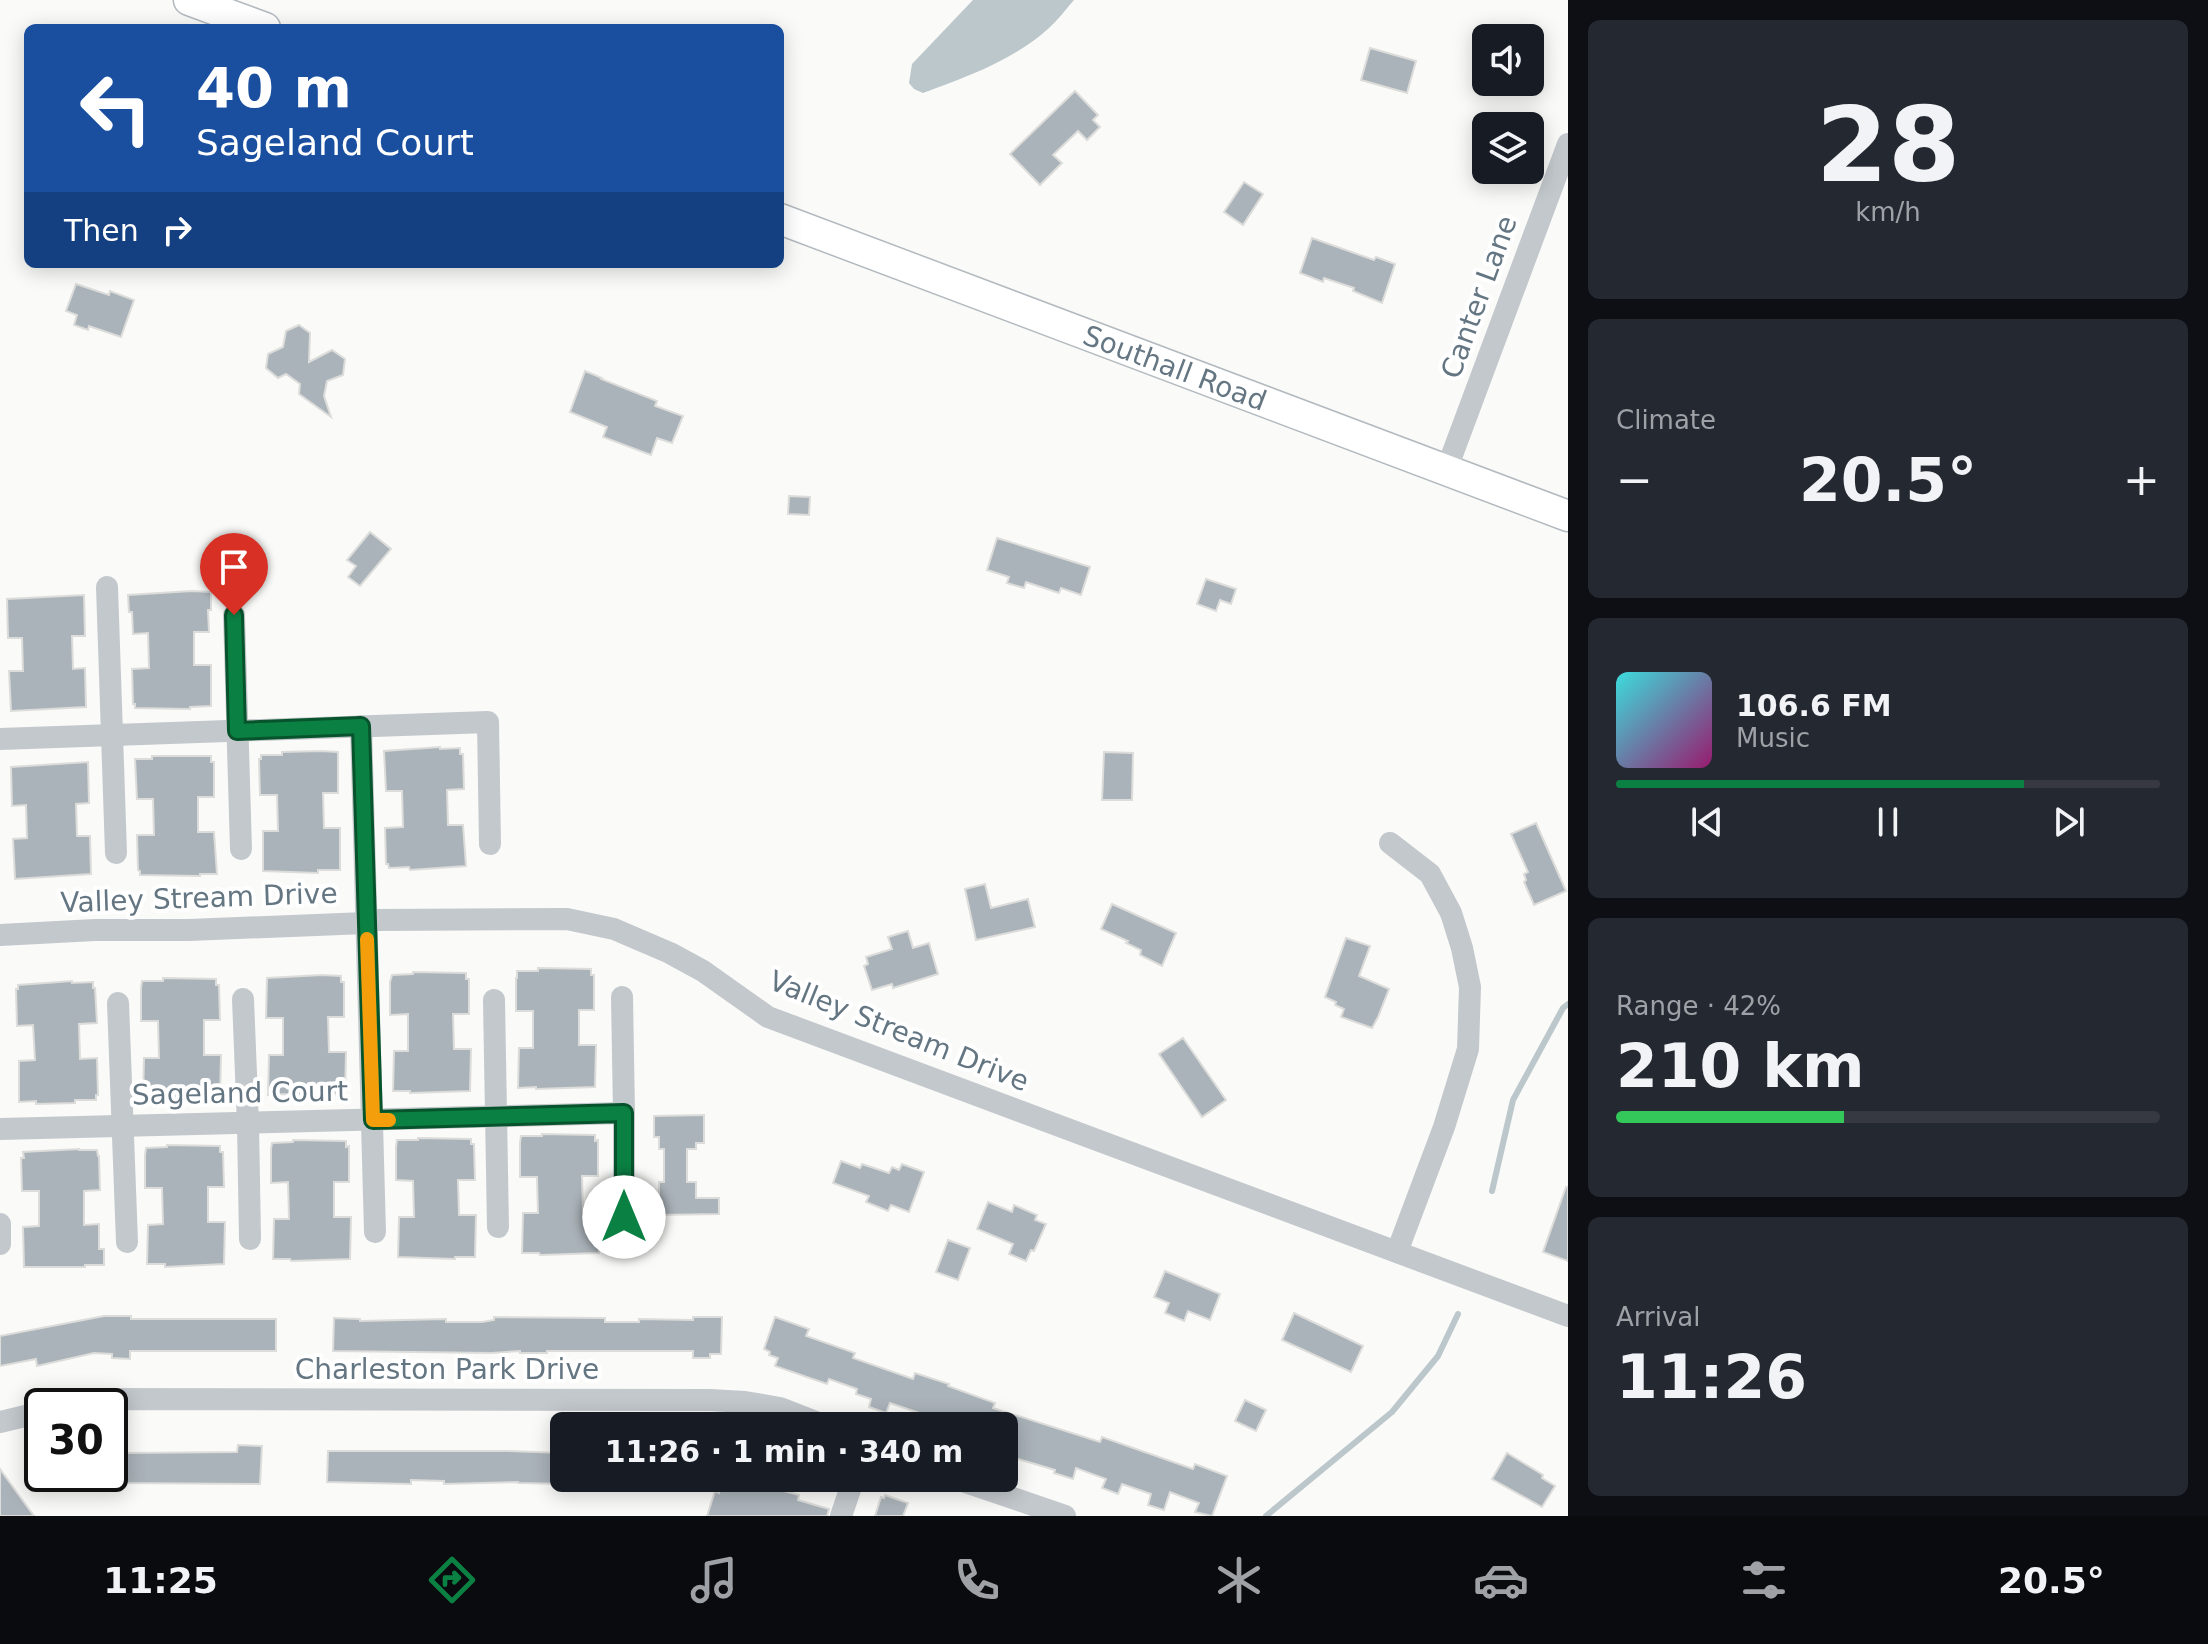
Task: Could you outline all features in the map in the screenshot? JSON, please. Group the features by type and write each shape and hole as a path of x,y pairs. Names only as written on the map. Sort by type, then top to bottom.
{"street":[{"path":"189,0 254,24"},
{"name":"Canter Lane","path":"1446,471 1568,144"},
{"name":"Southall Road","path":"784,221 1568,516"},
{"path":"107,587 116,853"},
{"path":"234,615 241,849"},
{"path":"0,739 488,722 490,844"},
{"path":"361,726 375,1232"},
{"path":"1390,843 1430,874 1451,913 1470,987 1468,1049 1444,1127 1397,1252"},
{"name":"Valley Stream Drive","path":"0,935 366,923 377,920 567,919 614,929 642,939 703,971 768,1017 1568,1316"},
{"path":"622,997 624,1217"},
{"path":"243,999 250,1239"},
{"path":"494,1000 498,1227"},
{"path":"118,1003 127,1242"},
{"name":"Sageland Court","path":"0,1129 624,1113"},
{"path":"0,1224 0,1244"},
{"name":"Charleston Park Drive","path":"128,1399 710,1400 745,1402 790,1412"},
{"path":"0,1422 24,1416"},
{"path":"841,1516 849,1492"},
{"path":"995,1492 1065,1516"}],"shaded area":[{"path":"973,0 1074,0 1049,28 1005,58 923,93 914,89 909,83 912,64"}],"building":[{"path":"1370,48 1416,61 1407,93 1361,80"},
{"path":"1075,91 1098,115 1093,120 1100,127 1087,140 1078,131 1053,155 1062,163 1040,185 1010,154"},
{"path":"1244,182 1263,194 1243,225 1224,212"},
{"path":"1312,238 1374,260 1376,257 1395,264 1382,303 1353,291 1354,288 1324,278 1323,282 1300,273"},
{"path":"76,284 134,300 121,337 89,326 88,330 74,325 77,315 66,311"},
{"path":"299,325 310,333 309,362 332,350 345,359 343,375 327,381 324,396 331,417 299,394 300,384 286,374 278,378 266,368 268,354 283,347 286,331"},
{"path":"585,371 657,401 655,406 683,416 672,443 657,438 651,455 603,437 607,427 570,412"},
{"path":"789,496 810,497 809,515 788,514"},
{"path":"370,532 391,549 360,586 348,577 356,566 347,560"},
{"path":"997,538 1090,567 1081,595 1061,588 1059,593 1026,582 1024,588 1007,583 1009,577 987,570"},
{"path":"1206,579 1236,589 1231,604 1220,600 1216,611 1197,604"},
{"path":"211,592 209,632 194,632 194,665 211,665 211,706 190,709 135,708 132,669 149,668 148,633 133,634 128,595"},
{"path":"84,595 85,636 72,636 73,669 85,668 86,707 11,711 9,671 23,671 22,638 8,638 7,599"},
{"path":"460,748 460,754 463,754 464,789 447,790 448,825 463,825 466,866 410,870 409,867 389,868 386,864 385,828 403,827 402,791 386,791 384,751"},
{"path":"282,752 338,752 338,793 323,793 324,828 340,828 340,870 318,870 318,873 263,871 263,831 278,831 277,795 260,795 259,759 261,755 282,755"},
{"path":"1104,752 1133,753 1132,800 1102,800"},
{"path":"152,756 211,756 211,762 214,762 214,797 198,797 198,832 214,832 217,874 140,875 137,835 154,835 153,799 137,799 135,759 152,759"},
{"path":"88,762 89,803 76,804 77,836 90,836 91,874 15,879 13,839 27,838 26,805 12,806 11,767"},
{"path":"1536,823 1566,891 1534,905 1524,882 1524,874 1528,872 1511,834"},
{"path":"985,884 991,908 1028,899 1035,927 976,940 965,889"},
{"path":"1112,904 1176,933 1162,966 1140,955 1141,950 1126,943 1128,941 1101,929"},
{"path":"908,931 913,948 929,943 938,974 893,988 892,984 872,990 864,966 868,964 866,957 892,949 888,937"},
{"path":"1346,938 1370,946 1359,976 1389,989 1372,1028 1341,1017 1344,1009 1325,997"},
{"path":"538,968 591,969 591,975 594,975 594,1010 579,1010 579,1045 596,1045 595,1087 518,1088 519,1048 533,1048 533,1011 516,1011 517,971 538,971"},
{"path":"413,972 466,973 466,979 469,979 469,1014 453,1014 454,1049 471,1049 470,1091 393,1091 394,1051 408,1051 408,1014 390,1015 390,982 392,975"},
{"path":"341,976 341,982 344,982 344,1017 328,1017 329,1052 346,1052 345,1094 268,1095 269,1055 283,1055 283,1018 266,1018 267,978"},
{"path":"163,978 216,979 216,985 219,985 220,1020 204,1020 204,1055 221,1055 220,1097 143,1098 144,1058 159,1058 158,1021 141,1021 142,981 163,981"},
{"path":"93,982 95,988 97,1023 79,1024 80,1059 97,1058 96,1100 75,1100 75,1103 19,1102 19,1061 35,1060 33,1025 17,1026 16,989 18,985"},
{"path":"1183,1038 1226,1100 1202,1117 1159,1054"},
{"path":"704,1115 704,1143 696,1143 696,1149 687,1149 687,1182 696,1182 696,1198 719,1198 719,1214 656,1215 655,1195 659,1194 659,1182 664,1182 664,1149 659,1149 659,1137 654,1137 654,1116"},
{"path":"595,1135 595,1141 598,1140 598,1176 582,1176 583,1211 600,1211 599,1253 522,1253 523,1213 538,1213 537,1177 520,1177 521,1136"},
{"path":"471,1139 471,1144 474,1144 475,1180 458,1180 459,1215 476,1215 475,1257 398,1257 399,1217 414,1217 413,1181 396,1180 397,1140"},
{"path":"293,1140 346,1141 346,1147 349,1146 349,1182 334,1182 334,1217 351,1217 350,1259 273,1259 274,1219 289,1219 288,1182 271,1183 272,1143"},
{"path":"167,1145 220,1146 220,1152 223,1152 224,1187 208,1187 208,1222 225,1222 224,1264 165,1267 165,1264 147,1264 148,1225 163,1224 162,1188 145,1188 146,1148"},
{"path":"97,1150 99,1156 100,1190 84,1191 84,1225 99,1224 99,1249 104,1249 104,1265 24,1267 23,1227 39,1226 39,1191 22,1191 23,1152"},
{"path":"841,1161 889,1173 892,1167 899,1170 902,1164 924,1172 909,1212 891,1205 888,1211 866,1202 869,1196 833,1183"},
{"path":"1568,1187 1568,1261 1543,1252"},
{"path":"988,1202 1012,1212 1014,1205 1037,1215 1035,1220 1046,1224 1026,1261 1009,1254 1013,1244 977,1229"},
{"path":"948,1240 970,1248 958,1280 936,1272"},
{"path":"1165,1271 1220,1294 1210,1320 1188,1311 1184,1321 1165,1313 1169,1303 1154,1297"},
{"path":"1294,1313 1363,1346 1351,1372 1282,1340"},
{"path":"104,1316 131,1316 131,1319 276,1319 276,1351 130,1351 130,1359 94,1353 37,1366 36,1359 0,1366 0,1336"},
{"path":"494,1317 605,1318 605,1322 639,1322 639,1319 722,1317 721,1354 710,1354 710,1358 693,1358 693,1351 333,1351 334,1318 482,1322 494,1320"},
{"path":"775,1317 809,1329 806,1336 855,1353 853,1358 913,1379 915,1373 949,1384 995,1403 993,1408 1006,1412 916,1412 890,1403 886,1412 883,1412 869,1407 871,1399 856,1394 857,1389 829,1379 827,1384 775,1366 778,1358 764,1349"},
{"path":"1245,1400 1266,1410 1256,1431 1235,1421"},
{"path":"1018,1416 1100,1442 1102,1437 1193,1469 1195,1464 1227,1476 1212,1516 1195,1512 1199,1503 1170,1492 1164,1510 1148,1505 1151,1494 1122,1484 1118,1494 1102,1488 1106,1479 1076,1468 1073,1479 1054,1473 1055,1470 1018,1459"},
{"path":"238,1445 262,1446 260,1484 128,1483 128,1453 237,1452"},
{"path":"328,1451 550,1453 550,1484 444,1484 444,1481 411,1480 411,1484 327,1482"},
{"path":"1507,1453 1555,1486 1542,1507 1492,1479"},
{"path":"0,1469 34,1516 0,1516"},
{"path":"715,1492 788,1492 799,1495 798,1500 829,1509 827,1516 707,1516"},
{"path":"885,1495 908,1503 903,1516 875,1516 881,1497"}],"waterway":[{"path":"1492,1191 1513,1100 1568,1004"},
{"path":"1266,1516 1392,1412 1438,1356 1458,1314"}],"slow traffic":[{"path":"367,939 373,1120 389,1120"}],"route":[{"path":"234,615 237,731 361,726 373,1120 624,1113 624,1217"}]}
